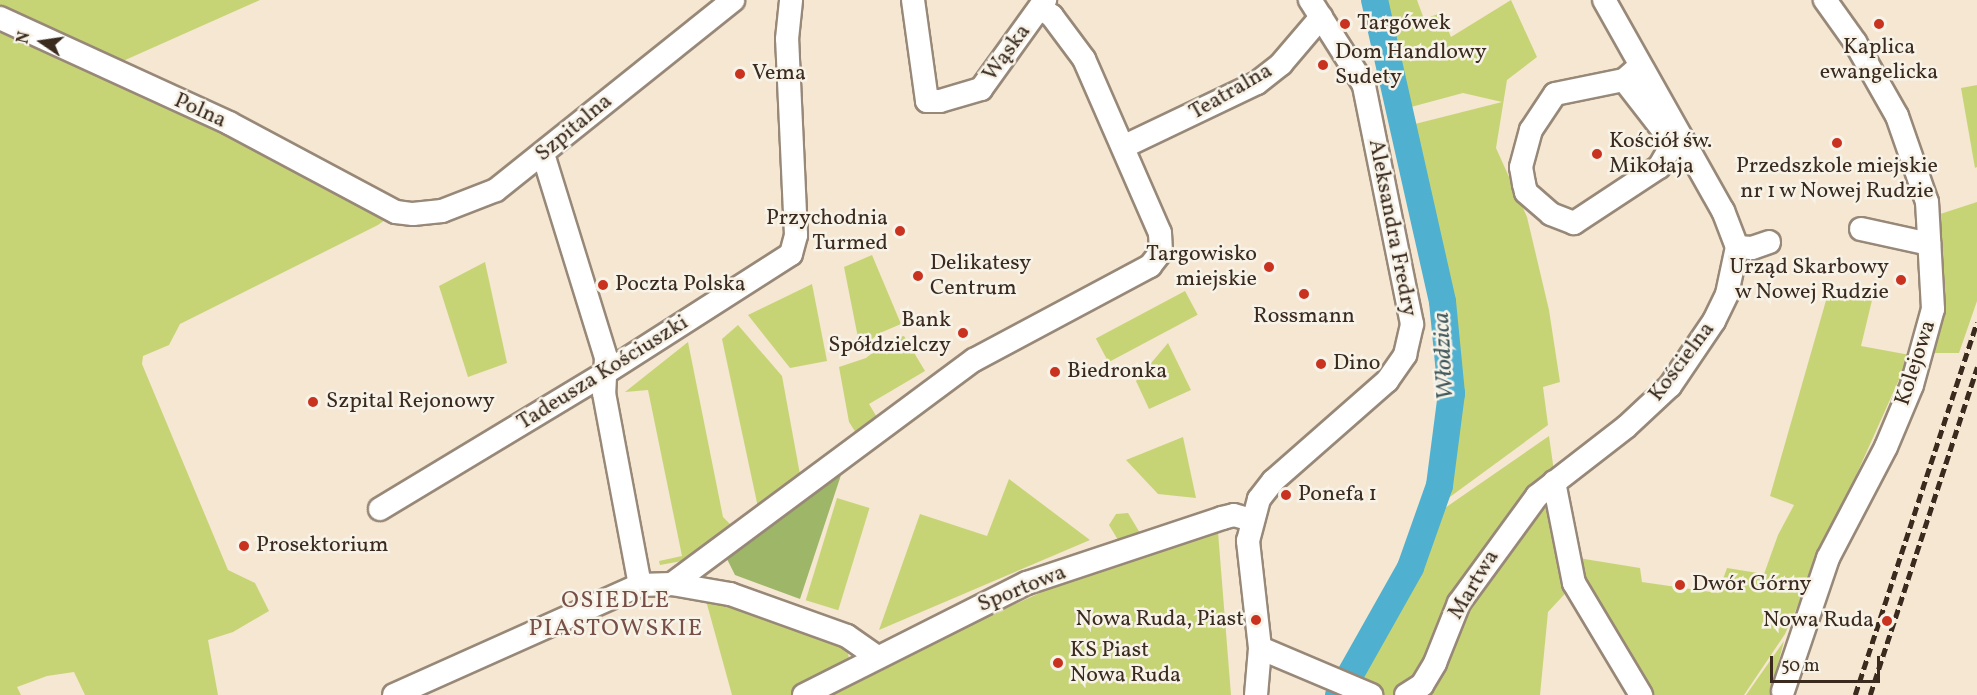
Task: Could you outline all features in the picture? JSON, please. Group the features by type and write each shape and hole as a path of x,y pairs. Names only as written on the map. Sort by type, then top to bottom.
{"street":[{"name":"Szpitalna","path":"396,212 442,211 482,196 509,181 733,0"},
{"name":"Tadeusza Kościuszki","path":"380,508 602,375 790,254 796,235 787,39 791,0"},
{"name":"Wąska","path":"913,0 927,101 940,101 981,88 1042,4"},
{"path":"1604,0 1632,74 1666,134 1669,150 1659,166 1574,223 1551,214 1526,192 1521,166 1531,130 1555,94 1632,74"},
{"name":"Kolejowa","path":"1783,691 1828,558 1886,447 1924,351 1933,309 1927,202 1898,116 1855,42 1825,0"},
{"path":"672,584 974,360 1150,266 1161,252 1160,233 1125,146 1078,46 1042,4"},
{"name":"Teatralna","path":"1125,146 1257,82 1281,64 1315,9"},
{"name":"Aleksandra Fredry","path":"1256,695 1260,648 1248,541 1251,520 1259,499 1273,481 1387,381 1405,355 1412,324 1364,85 1315,9"},
{"name":"Polna","path":"0,18 229,123 396,212"},
{"path":"1632,74 1701,165 1737,247 1752,248 1769,242"},
{"path":"543,154 606,358 602,375 640,585"},
{"path":"1860,229 1929,244"},
{"name":"Kościelna","path":"1554,482 1626,427 1670,386 1714,321 1727,294 1737,247"},
{"path":"1554,482 1574,583 1641,695"},
{"name":"Martwa","path":"1406,695 1422,685 1435,663 1459,603 1476,576 1537,496 1554,482"},
{"name":"Sportowa","path":"804,695 876,656 1027,583 1228,517 1251,520"},
{"path":"394,695 640,585 672,584 730,594 847,636 876,656"},
{"path":"1260,648 1370,694"}],"green space":[{"path":"0,0 260,0 114,65 396,212 378,225 180,324 169,345 143,356 142,364 228,570 255,583 269,611 233,632 208,640 218,695 85,695 74,672 47,676 17,687 21,695 0,695"},
{"path":"1374,0 1417,0 1424,19 1441,13 1451,37 1511,0 1537,57 1507,80 1496,148 1527,217 1549,310 1560,382 1543,387 1548,425 1443,502 1442,510 1549,436 1566,556 1640,568 1642,582 1718,593 1727,568 1764,574 1778,535 1794,505 1770,496 1827,297 1874,292 1861,346 1910,355 1785,634 1744,695 1641,695 1574,584 1548,612 1540,695 1354,695 1343,690 1349,671 1410,567 1439,485 1451,393 1442,301","holes":["1463,93 1502,102 1415,124 1411,107"]},
{"path":"1977,85 1977,167 1975,168 1961,88"},
{"path":"1977,202 1977,301 1959,353 1914,353 1931,275 1928,218"},
{"path":"872,255 901,324 880,333 860,348 844,267"},
{"path":"485,262 507,363 468,377 439,286"},
{"path":"812,284 827,361 790,368 748,315"},
{"path":"1185,291 1198,315 1108,362 1096,338"},
{"path":"738,325 782,376 801,480 759,512 722,339"},
{"path":"904,336 925,371 869,404 881,424 860,439 849,422 839,367 866,358 890,339"},
{"path":"688,342 723,517 733,527 698,558 660,565 659,561 682,556 648,390 625,392"},
{"path":"1168,343 1191,390 1149,409 1136,381"},
{"path":"1183,437 1196,498 1158,494 1126,460"},
{"path":"835,473 841,475 800,599 735,575 725,555"},
{"path":"1009,479 1090,540 879,630 920,514 987,536"},
{"path":"837,498 870,508 838,610 806,600"},
{"path":"1128,513 1140,533 1118,540 1109,525 1116,514"},
{"path":"1218,532 1231,695 827,695 944,636 1073,578"},
{"path":"705,597 847,647 849,659 837,675 791,695 732,695"},
{"path":"1784,641 1770,695 1746,695"}],"waterway":[{"name":"Włodzica","path":"1338,695 1410,567 1439,485 1451,393 1442,301 1374,0"}],"railway":[{"path":"1855,695 1977,322"},
{"path":"1870,695 1977,367"}],"place":[{"name":"Targówek","path":"1345,24"},
{"name":"Kaplica ewangelicka","path":"1879,24"},
{"name":"Dom Handlowy Sudety","path":"1323,65"},
{"name":"Vema","path":"740,74"},
{"name":"Przedszkole miejskie nr 1 w Nowej Rudzie","path":"1837,143"},
{"name":"Kościół św. Mikołaja","path":"1597,154"},
{"name":"Przychodnia Turmed","path":"900,231"},
{"name":"Targowisko miejskie","path":"1269,267"},
{"name":"Delikatesy Centrum","path":"918,276"},
{"name":"Urząd Skarbowy w Nowej Rudzie","path":"1901,280"},
{"name":"Poczta Polska","path":"603,285"},
{"name":"Rossmann","path":"1304,294"},
{"name":"Bank Spółdzielczy","path":"963,333"},
{"name":"Dino","path":"1321,364"},
{"name":"Biedronka","path":"1055,372"},
{"name":"Szpital Rejonowy","path":"313,402"},
{"name":"Ponefa 1","path":"1286,495"},
{"name":"Prosektorium","path":"244,546"},
{"name":"Dwór Górny","path":"1680,585"},
{"name":"Nowa Ruda, Piast","path":"1256,620"},
{"name":"Nowa Ruda","path":"1887,621"},
{"name":"KS Piast Nowa Ruda","path":"1058,663"}],"district":[{"name":"OSIEDLE PIASTOWSKIE","path":"616,616"}]}
